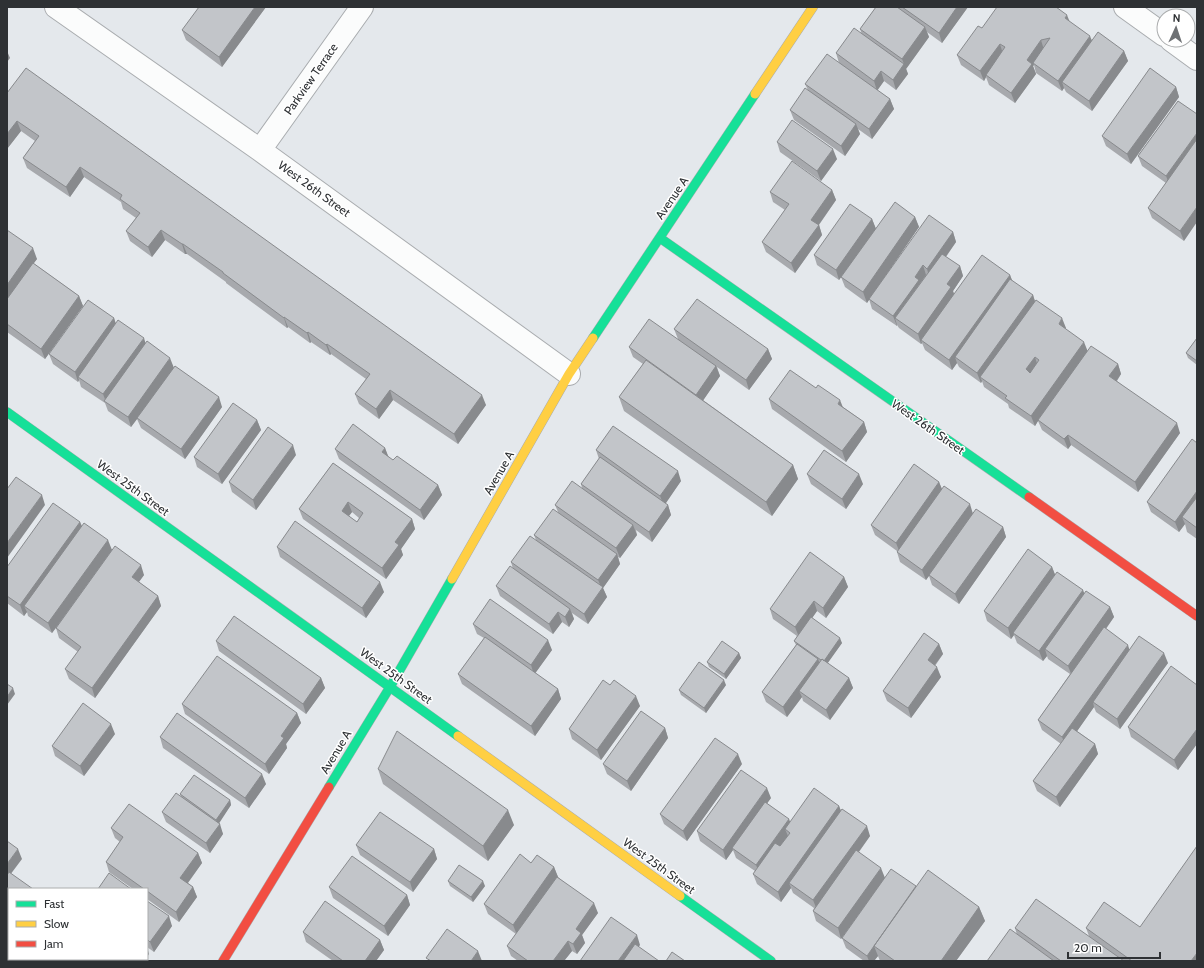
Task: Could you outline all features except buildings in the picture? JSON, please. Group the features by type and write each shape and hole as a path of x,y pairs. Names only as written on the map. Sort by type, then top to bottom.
{"street":[{"name":"West 26th Street","path":"56,7 260,150 569,374"},
{"name":"Parkview Terrace","path":"260,150 362,7"},
{"name":"Avenue A","path":"223,961 390,686 569,374 813,7"},
{"path":"1125,7 1156,29"},
{"path":"1182,48 1197,59"},
{"name":"West 26th Street","path":"660,238 1197,616"},
{"name":"West 25th Street","path":"7,412 771,961"}],"traffic: fast":[{"path":"593,338 755,94"},
{"path":"660,238 1029,497"},
{"path":"7,412 458,736"},
{"path":"329,787 390,687 452,579"},
{"path":"680,896 771,961"}],"traffic: slow":[{"path":"755,94 813,7"},
{"path":"452,579 569,374 593,338"},
{"path":"458,736 680,896"}],"traffic: jam":[{"path":"1029,497 1197,616"},
{"path":"223,961 329,787"}]}
